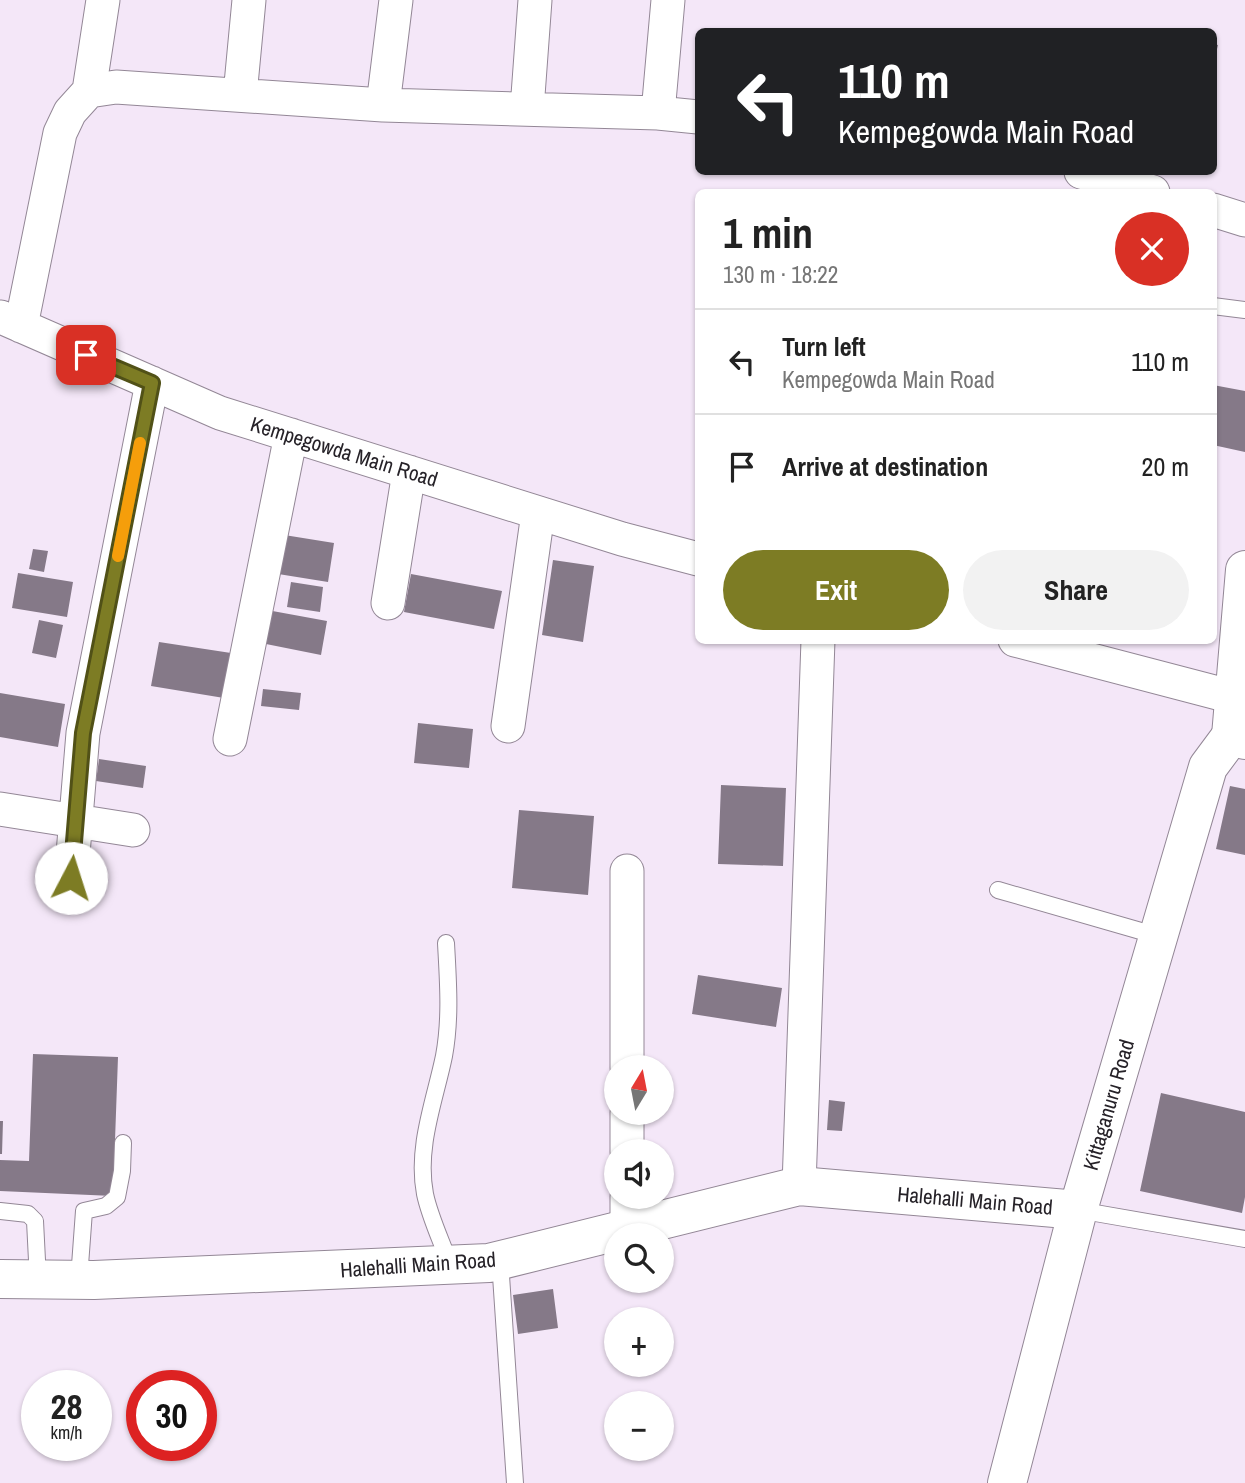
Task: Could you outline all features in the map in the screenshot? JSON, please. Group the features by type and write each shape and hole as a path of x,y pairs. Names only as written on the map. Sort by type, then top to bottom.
{"main road":[{"path":"1238,738 1233,697 1245,570"},
{"name":"Kittaganuru Road","path":"1007,1483 1078,1210 1208,767 1238,738"},
{"name":"Halehalli Main Road","path":"0,1279 79,1279 500,1261 627,1213 799,1186 1078,1210"}],"street":[{"path":"10,321 60,133 70,112 89,91 103,0"},
{"path":"240,95 250,0"},
{"path":"383,105 396,0"},
{"path":"527,109 535,0"},
{"path":"658,113 668,0"},
{"path":"89,91 116,87 383,105 658,113 695,117"},
{"path":"1092,175 1142,189"},
{"path":"1217,211 1245,220"},
{"name":"Kempegowda Main Road","path":"10,321 220,413 622,539 695,558"},
{"path":"71,878 83,733 152,383"},
{"path":"230,739 291,435"},
{"path":"388,603 409,472"},
{"path":"508,726 538,513"},
{"path":"799,1186 818,644"},
{"path":"1030,644 1233,697"},
{"path":"0,809 134,830"},
{"path":"627,871 627,1055"}],"lane":[{"path":"1217,306 1245,310"},
{"path":"998,890 1158,936"},
{"path":"446,943 450,1018 444,1057 431,1105 424,1156 425,1194 450,1265"},
{"path":"79,1279 83,1211 106,1206 117,1197 123,1143"},
{"path":"1078,1210 1245,1239"},
{"path":"0,1211 28,1214 35,1221 38,1280"},
{"path":"500,1261 515,1483"}],"building":[{"path":"1217,386 1245,391 1245,452 1217,446"},
{"path":"278,534 334,543 328,582 272,573"},
{"path":"33,549 48,551 44,572 29,569"},
{"path":"553,560 594,566 583,642 542,635"},
{"path":"18,573 73,582 67,617 12,608"},
{"path":"411,574 502,591 494,629 404,612"},
{"path":"291,582 323,587 320,612 287,607"},
{"path":"267,610 327,621 321,655 261,643"},
{"path":"39,620 63,625 56,658 32,653"},
{"path":"159,642 231,653 224,698 151,686"},
{"path":"263,689 301,693 299,710 261,706"},
{"path":"0,693 65,704 58,747 0,737"},
{"path":"418,723 473,729 469,768 414,763"},
{"path":"99,759 146,766 143,788 96,781"},
{"path":"721,785 786,788 783,866 718,864"},
{"path":"1230,786 1245,789 1245,855 1216,849"},
{"path":"519,810 594,816 588,895 512,888"},
{"path":"698,975 782,988 776,1027 692,1014"},
{"path":"33,1054 118,1057 113,1196 0,1191 0,1160 29,1161"},
{"path":"1161,1093 1245,1112 1245,1197 1242,1213 1140,1191"},
{"path":"829,1100 845,1102 842,1131 827,1130"},
{"path":"0,1121 3,1121 2,1154 0,1154"},
{"path":"553,1289 558,1328 518,1334 513,1295"}],"slow traffic":[{"path":"118,556 140,443"}],"route":[{"path":"71,878 83,733 152,383 86,355"}]}
